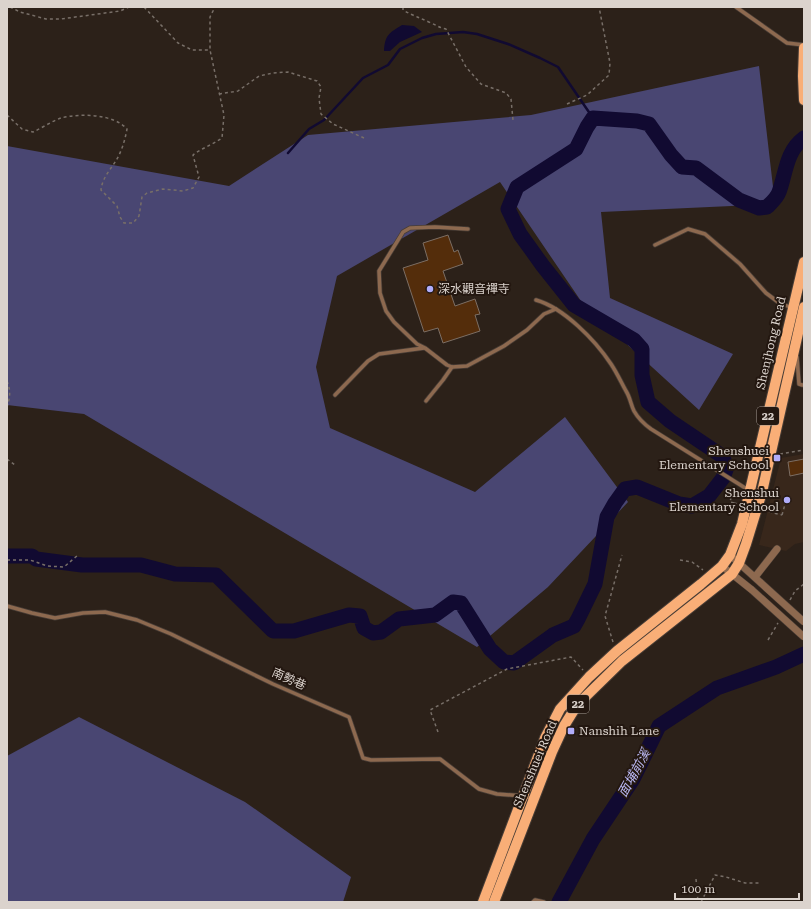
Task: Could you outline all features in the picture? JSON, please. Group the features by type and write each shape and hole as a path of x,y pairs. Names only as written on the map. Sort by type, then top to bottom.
{"main road":[{"path":"804,46 802,76 804,100"},
{"name":"Shenjhong Road","path":"739,563 762,492 796,342 804,262"},
{"name":"Shenjhong Road","path":"722,566 730,555 742,524 800,309"},
{"name":"Shenshuei Road","path":"483,902 529,797 564,726 577,705 622,661 732,574 739,563"},
{"name":"Shenshuei Road","path":"494,902 529,797 545,738 560,709 589,677 616,651 722,566"}],"street":[{"path":"755,577 777,549"},
{"path":"730,555 804,622"},
{"path":"722,566 752,590 804,637"}],"lane":[{"path":"736,7 741,9 787,43 804,46"},
{"path":"468,229 435,227 410,228 403,232 378,271 380,293 386,311 394,322 416,344 425,348 447,366 467,366 504,346 527,330 544,314 556,309"},
{"path":"655,245 688,229 705,234 740,264 766,293 778,302 800,309"},
{"path":"536,300 546,302 556,309 578,326 595,343 612,365 627,393 634,411 642,422 750,491 762,492"},
{"path":"796,342 799,384 802,386 804,385"},
{"path":"335,395 368,361 379,354 425,348"},
{"path":"426,401 444,380 452,367"},
{"name":"南勢巷","path":"7,606 55,618 83,613 105,612 137,620 171,634 273,684 349,717 363,758 371,760 440,759 479,789 497,794 529,797"},
{"path":"532,902 535,900 544,902"}],"path":[{"path":"10,7 20,12 46,19 61,19 120,12 129,7"},
{"path":"144,7 178,44 192,50 210,50"},
{"path":"7,115 22,129 33,132 60,118 81,115 99,117 122,123 127,129 125,139 118,158 101,183 101,190 117,206 120,217 124,222 133,223 139,216 142,197 147,193 163,189 183,191 193,188 199,178 193,154 202,148 214,144 222,138 224,115 210,50 210,17 215,7"},
{"path":"403,7 403,10 414,17 446,29 466,67 481,84 506,93 511,99 513,120"},
{"path":"567,104 587,95 609,75 610,62 599,7"},
{"path":"219,94 238,91 259,76 288,72 317,81 321,87 319,98 321,114 333,124 364,138"},
{"path":"7,381 10,389 7,407"},
{"path":"770,455 804,450"},
{"path":"7,460 15,465"},
{"path":"740,496 732,494 730,502 782,515 787,496"},
{"path":"7,560 30,560 47,566 64,567 78,555"},
{"path":"616,651 605,616 622,555"},
{"path":"680,560 692,562 710,576"},
{"path":"438,732 430,710 507,669 571,657 589,677"},
{"path":"700,902 715,875 745,883 760,883"},
{"path":"696,879 700,902"}],"shaded area":[{"path":"402,25 414,26 422,32 400,42 390,51 384,51 385,41 388,35"},
{"path":"759,66 775,204 601,212 610,298 733,354 699,410 583,304 500,182 337,276 316,367 330,428 475,492 565,417 628,502 548,587 477,647 84,414 7,405 7,146 229,186 308,135 531,115"},
{"name":"Shenshui Elementary School","path":"804,454 804,542 795,544 786,551 759,545 781,458"},
{"path":"79,717 245,802 351,877 343,902 7,902 7,756"}],"building":[{"name":"深水觀音禪寺","path":"448,235 454,252 458,250 463,264 443,271 455,306 475,299 480,314 475,315 480,331 443,343 438,328 424,332 403,268 428,260 423,243"},
{"path":"804,459 804,473 790,476 788,462"}],"waterway":[{"path":"288,153 309,129 324,120 363,78 388,65 400,49 422,38 436,34 463,32 477,34 508,44 558,67 593,118"},
{"path":"7,556 32,556 36,559 82,565 141,565 175,574 216,575 273,631 294,631 349,615 360,616 364,628 373,633 381,632 399,619 435,615 453,602 461,603 490,649 504,662 514,663 553,635 574,626 595,584 607,517 625,489 637,487 679,504 692,506 709,496 723,478 727,467 722,456 670,421 648,402 642,375 642,349 634,340 574,305 543,266 520,234 508,209 517,187 576,149 593,118 637,121 649,124 671,155 682,167 696,168 739,200 759,208 767,207 778,194 787,163 793,149 804,138"},
{"name":"面埔前溪","path":"559,902 593,839 633,779 659,726 717,688 776,667 804,654"}],"place":[{"name":"深水觀音禪寺","path":"430,289"},
{"name":"Shenshuei Elementary School","path":"777,458"},
{"name":"Shenshui Elementary School","path":"787,500"},
{"name":"Nanshih Lane","path":"571,731"}]}
